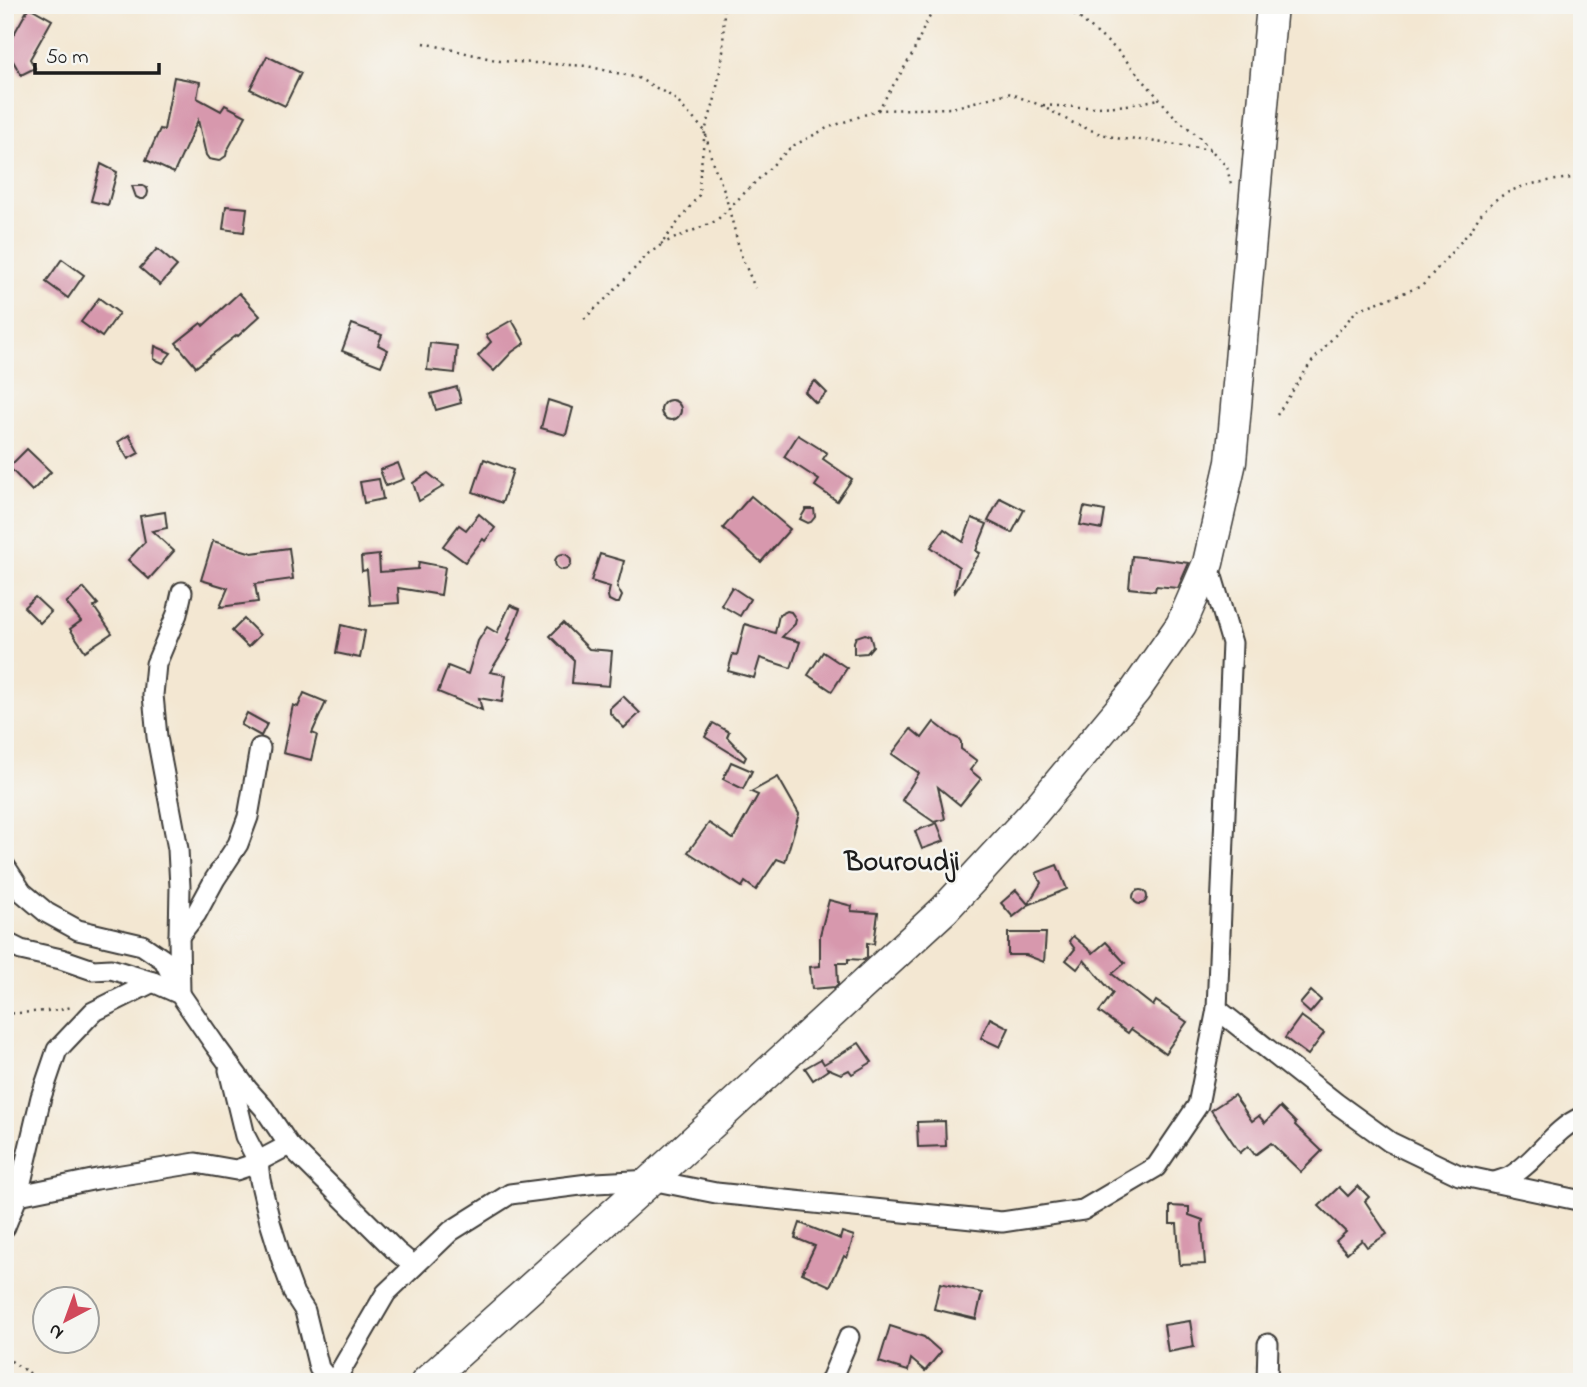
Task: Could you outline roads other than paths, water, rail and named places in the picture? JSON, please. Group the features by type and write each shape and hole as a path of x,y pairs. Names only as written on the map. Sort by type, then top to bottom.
{"highway":[{"path":"426,1382 651,1180 944,910 1031,816 1135,691 1181,625 1208,563 1231,462 1272,5"}],"street":[{"path":"226,1060 245,1136 258,1161 270,1222 283,1264 294,1294 305,1311 319,1368 332,1382 386,1293 451,1231 510,1194 596,1183 651,1180 716,1193 1002,1222 1083,1210 1156,1167 1198,1105 1217,1009 1232,643 1208,563"},
{"path":"180,993 178,849 157,737 153,695 156,664 177,614 182,592"},
{"path":"178,936 196,915 238,844 248,817 260,748"},
{"path":"5,866 22,892 47,913 78,930 142,946 164,960 180,993 289,1145 414,1266"},
{"path":"5,942 21,950 93,970 111,969 180,993"},
{"path":"5,1227 11,1196 57,1050 93,1012 153,982"},
{"path":"1217,1009 1390,1142 1459,1175 1582,1201"},
{"path":"1495,1182 1511,1176 1569,1122 1582,1117"},
{"path":"11,1196 196,1163 236,1170 289,1145"},
{"path":"830,1382 849,1337"},
{"path":"1267,1382 1268,1344"}],"district":[{"name":"Bouroudji","path":"902,860"}]}
